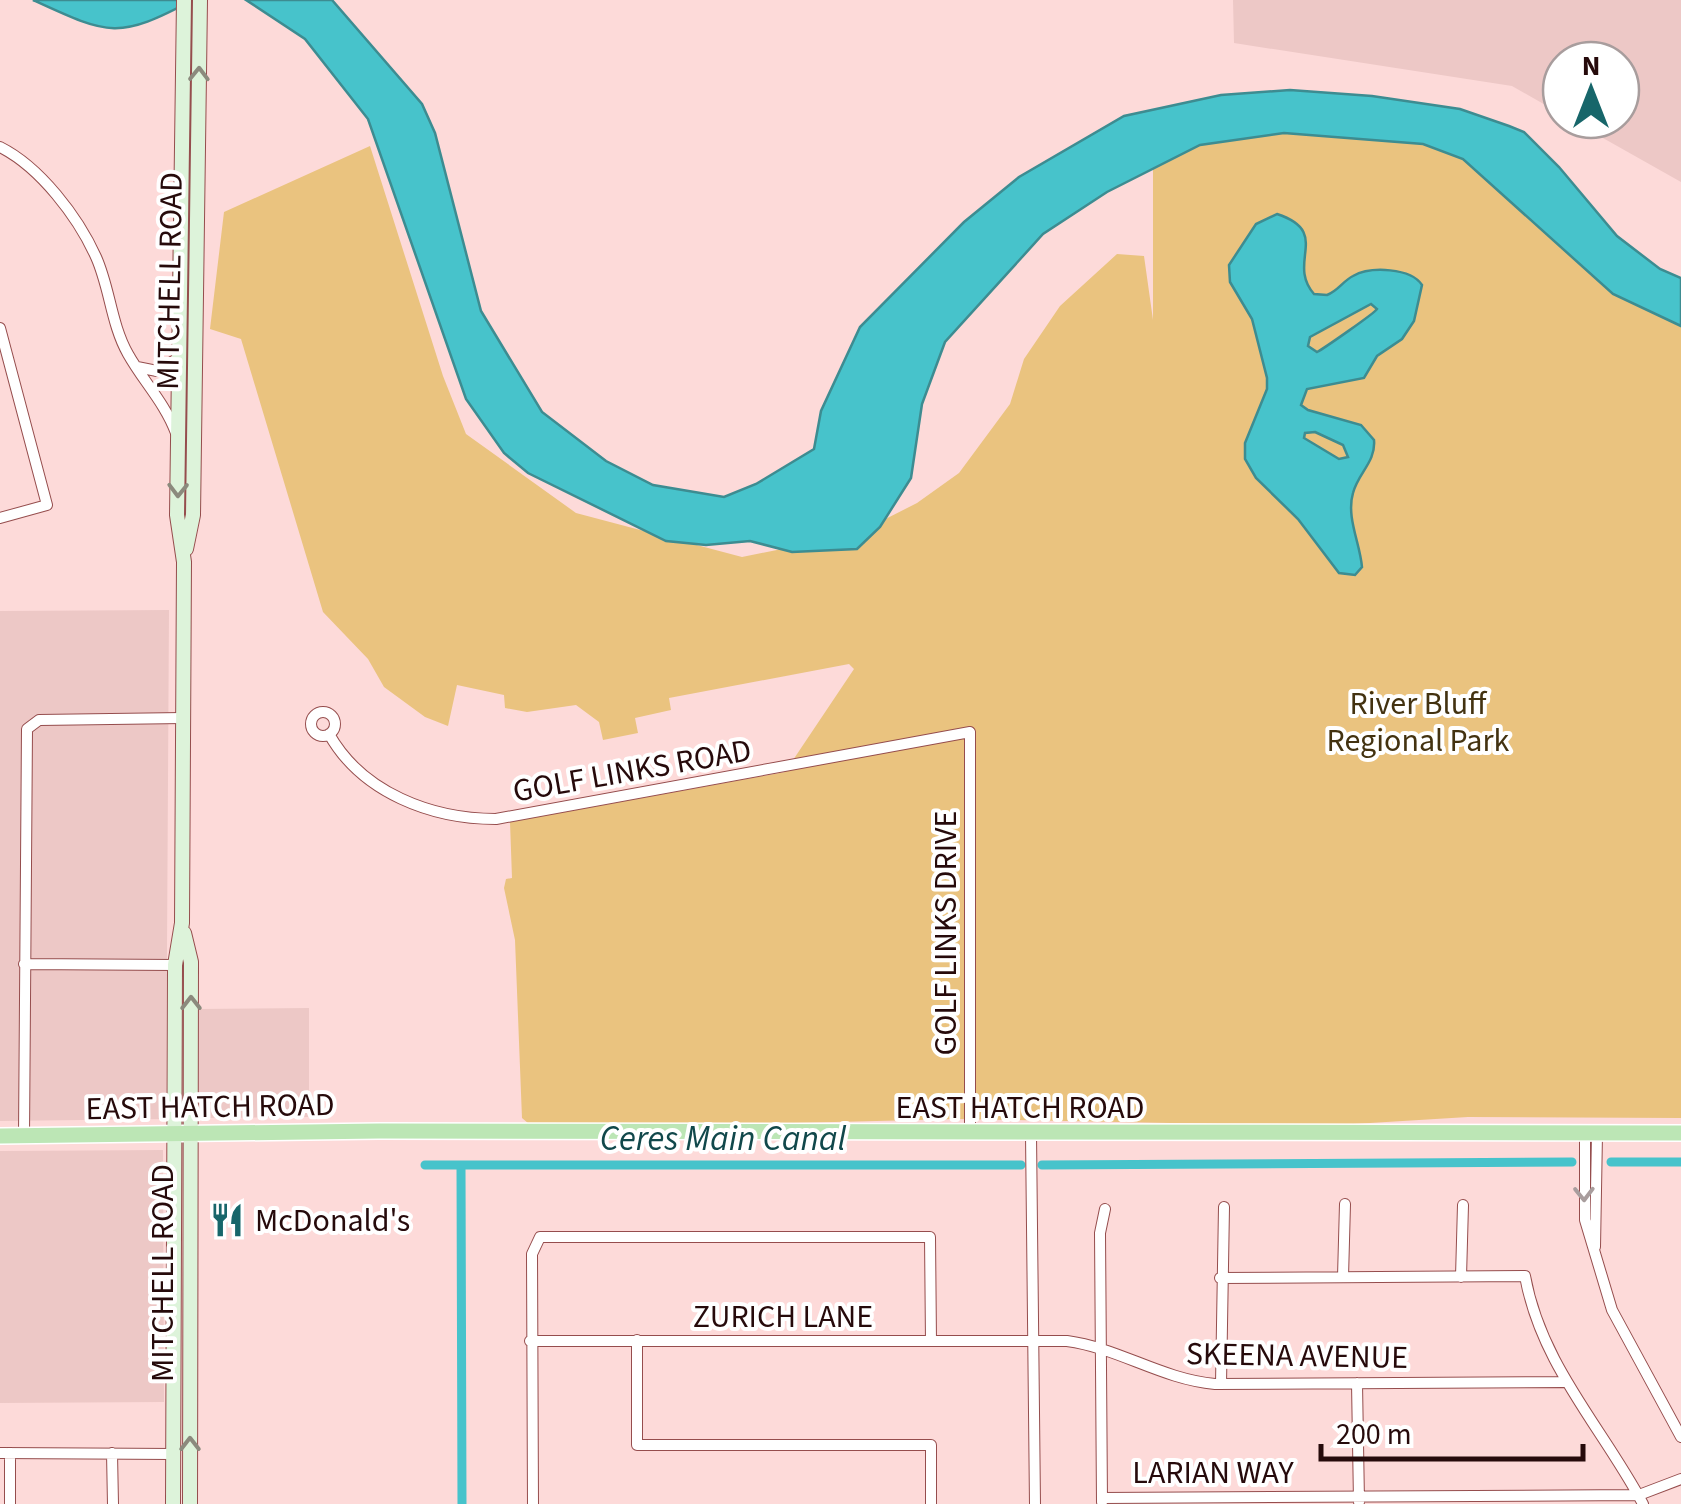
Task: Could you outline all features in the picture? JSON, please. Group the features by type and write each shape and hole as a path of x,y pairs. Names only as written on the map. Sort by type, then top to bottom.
{"main road":[{"name":"MITCHELL ROAD","path":"184,0 190,148 193,516 184,562"},
{"name":"MITCHELL ROAD","path":"190,1504 175,965 182,922 184,562 177,515 180,356 200,0"},
{"name":"MITCHELL ROAD","path":"174,1504 182,1134 191,962 182,922"},
{"name":"EAST HATCH ROAD","path":"0,1136 1681,1133"}],"street":[{"path":"0,147 30,168 80,228 97,258 117,330 169,414 178,439"},
{"path":"0,328 48,505 0,518"},
{"path":"136,366 156,371 180,356"},
{"path":"24,1136 26,733 31,724 40,720 183,718"},
{"name":"GOLF LINKS ROAD","path":"330,734 356,768 405,800 439,813 496,819 970,732"},
{"name":"GOLF LINKS DRIVE","path":"970,732 970,1134"},
{"path":"24,964 175,965"},
{"path":"1031,1134 1035,1504"},
{"path":"1591,1134 1585,1220 1594,1253 1612,1310 1681,1436"},
{"path":"1342,1277 1345,1204"},
{"path":"1461,1276 1463,1205"},
{"path":"1220,1384 1224,1207"},
{"path":"1102,1501 1100,1234 1105,1209"},
{"path":"533,1504 532,1254 540,1237 930,1237 931,1341"},
{"path":"1220,1278 1525,1276 1532,1316 1564,1382 1641,1500"},
{"path":"637,1340 636,1445 931,1445 931,1504"},
{"name":"ZURICH LANE","path":"530,1341 1035,1340"},
{"name":"SKEENA AVENUE","path":"1035,1340 1101,1346 1179,1380 1220,1384 1564,1382"},
{"path":"1357,1383 1359,1501"},
{"path":"10,1504 5,1453 174,1454"},
{"path":"112,1453 112,1504"},
{"name":"LARIAN WAY","path":"1102,1501 1641,1500 1681,1480"}],"shaded area":[{"path":"1233,0 1681,0 1681,182 1606,140 1641,140 1641,40 1541,40 1541,103 1512,86 1234,43"},
{"path":"169,610 166,1119 0,1121 0,611"},
{"path":"309,1008 309,1117 197,1118 198,1009"},
{"path":"163,1150 164,1402 0,1403 0,1151"}],"green space":[{"name":"River Bluff Regional Park","path":"1284,133 1423,144 1463,159 1613,294 1681,326 1681,1118 1468,1117 1321,1126 959,1119 535,1129 522,1118 515,940 504,888 506,879 512,878 510,822 785,772 854,669 849,664 669,698 671,710 635,718 638,733 603,740 599,722 576,705 527,712 505,708 504,695 457,685 448,726 425,717 384,687 368,659 323,612 241,339 210,329 224,212 370,146 443,376 466,434 576,513 742,557 856,534 917,503 959,473 1010,404 1024,359 1060,306 1117,254 1144,256 1153,320 1153,169 1200,145"}],"water":[{"path":"33,0 193,0 147,22 113,28 97,26"},
{"path":"246,0 332,0 422,104 435,133 481,311 542,412 606,461 653,485 724,497 756,484 814,449 821,411 860,327 964,222 1019,177 1124,116 1221,95 1290,90 1372,96 1460,109 1524,132 1617,236 1660,269 1681,278 1681,326 1613,294 1463,159 1423,144 1284,133 1200,145 1107,192 1043,234 945,342 922,404 911,478 880,527 857,549 792,552 750,541 706,545 666,541 528,473 504,453 466,399 368,119 305,39"},
{"path":"1277,214 1302,230 1304,271 1314,294 1327,295 1353,276 1370,271 1400,272 1422,285 1414,321 1402,339 1377,356 1364,378 1307,389 1301,405 1361,425 1374,440 1372,455 1351,502 1362,567 1355,575 1339,573 1298,519 1256,478 1245,459 1245,443 1267,389 1267,378 1252,319 1230,282 1229,265 1256,224","holes":["1371,304 1377,309 1374,312 1329,345 1317,352 1308,346 1310,337","1315,432 1343,445 1348,457 1339,459 1304,438 1305,433"]}],"waterway":[{"name":"Ceres Main Canal","path":"1042,1165 1572,1162"},
{"name":"Ceres Main Canal","path":"1611,1162 1681,1162"},
{"name":"Ceres Main Canal","path":"425,1165 1021,1165"},
{"path":"461,1166 462,1504"}],"place":[{"name":"McDonald's","path":"227,1220"}]}
